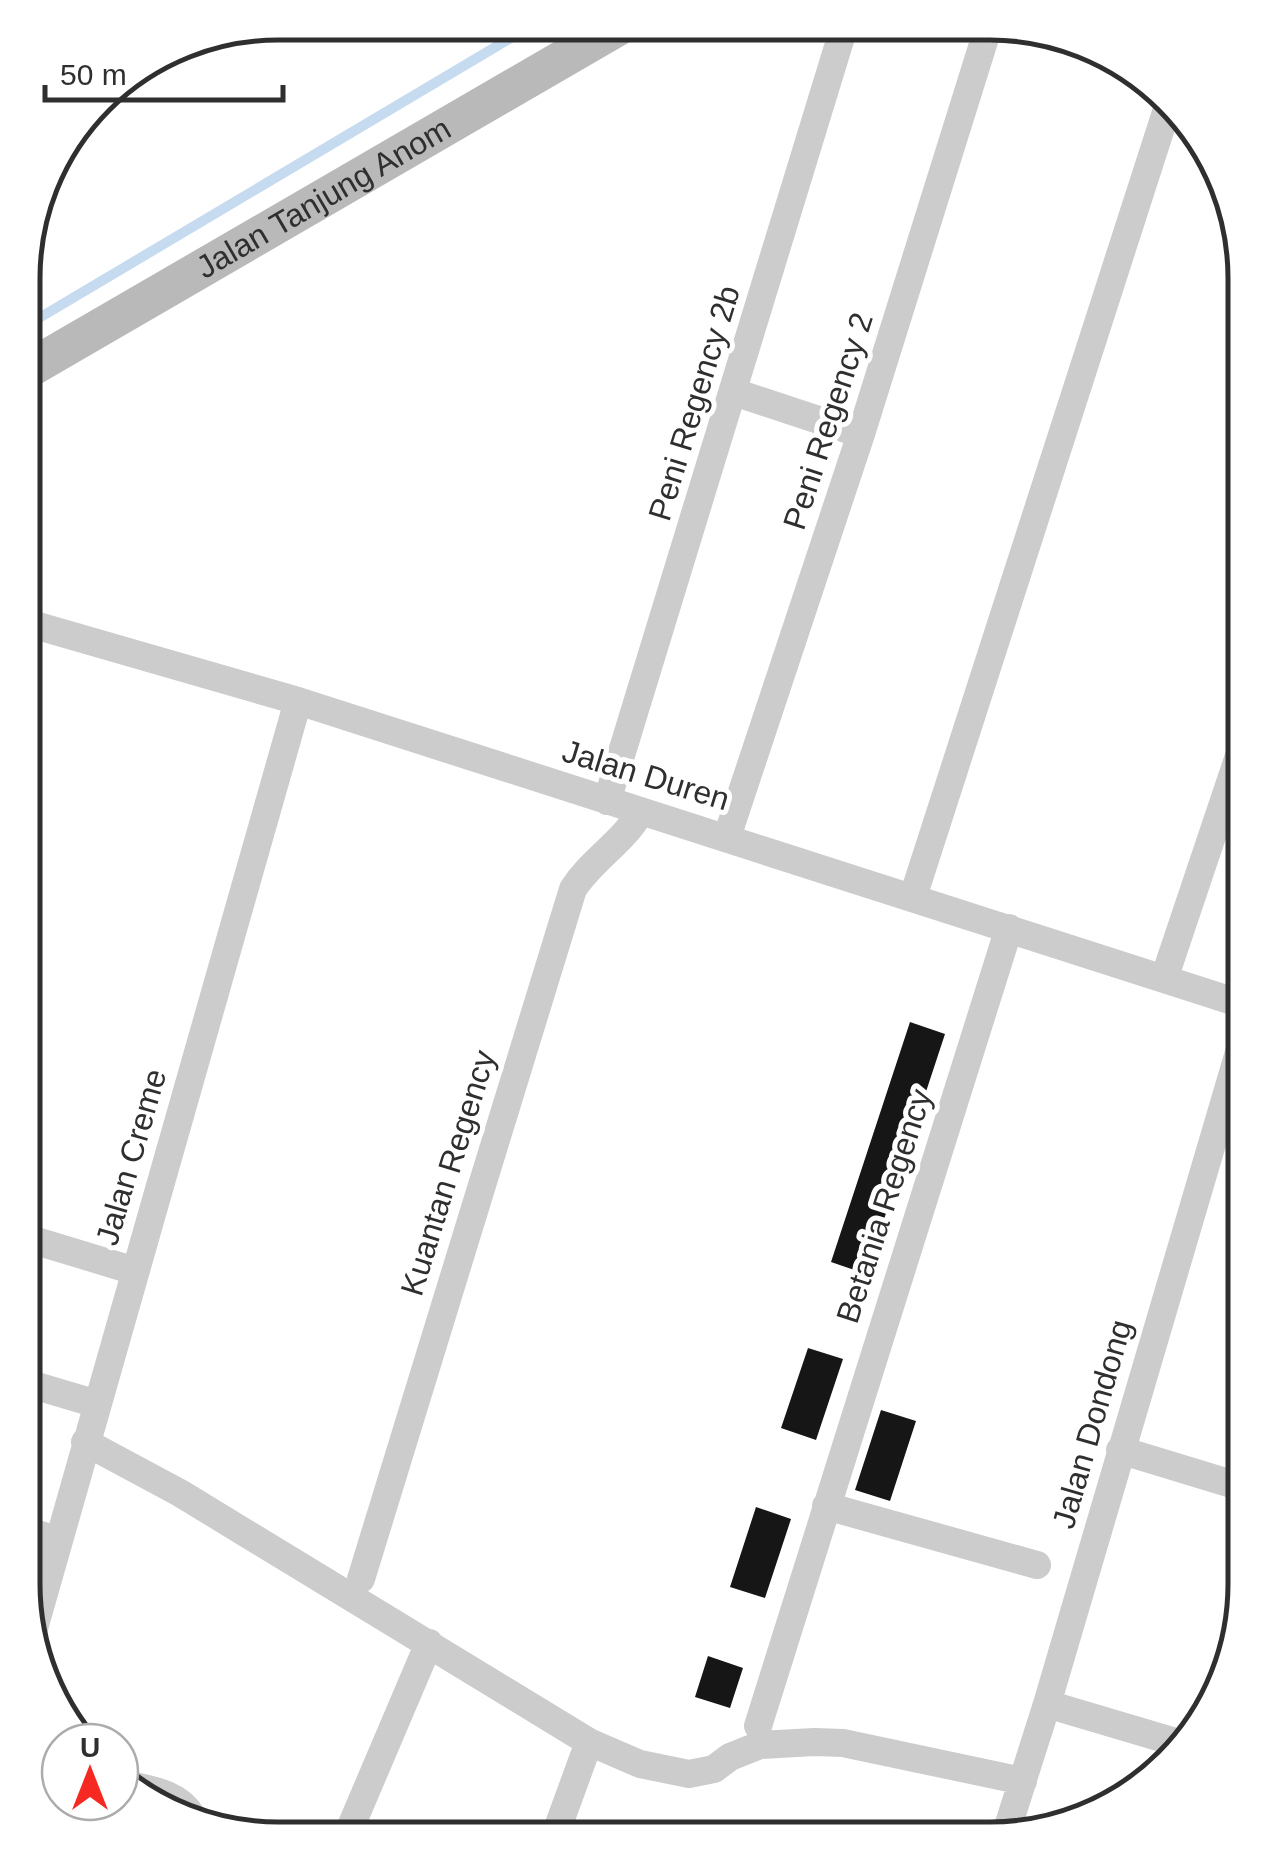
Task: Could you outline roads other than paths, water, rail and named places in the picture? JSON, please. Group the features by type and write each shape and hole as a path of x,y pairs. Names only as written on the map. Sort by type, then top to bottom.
{"main road":[{"name":"Jalan Tanjung Anom","path":"40,363 595,41"}],"street":[{"name":"Peni Regency 2b","path":"607,801 840,40"},
{"name":"Peni Regency 2","path":"727,836 862,434 984,40"},
{"path":"913,897 1164,116"},
{"path":"734,392 862,434"},
{"name":"Jalan Duren","path":"40,627 298,701 1227,999"},
{"name":"Jalan Creme","path":"41,1603 298,701"},
{"path":"1164,979 1228,790"},
{"name":"Kuantan Regency","path":"361,1579 573,889 600,854 631,828 641,811"},
{"name":"Betania Regency","path":"758,1726 1009,928"},
{"name":"Jalan Dondong","path":"1010,1821 1227,1091"},
{"path":"40,1243 135,1271"},
{"path":"40,1387 97,1404"},
{"path":"86,1442 180,1494 589,1742 640,1764 688,1774 714,1769 730,1757 760,1745 843,1742 1023,1781"},
{"path":"1120,1450 1227,1483"},
{"path":"826,1506 1038,1565"},
{"path":"40,1535 58,1540"},
{"path":"353,1822 429,1643"},
{"path":"1047,1704 1170,1740"},
{"path":"560,1822 589,1742"}],"waterway":[{"path":"40,317 506,41"}]}
